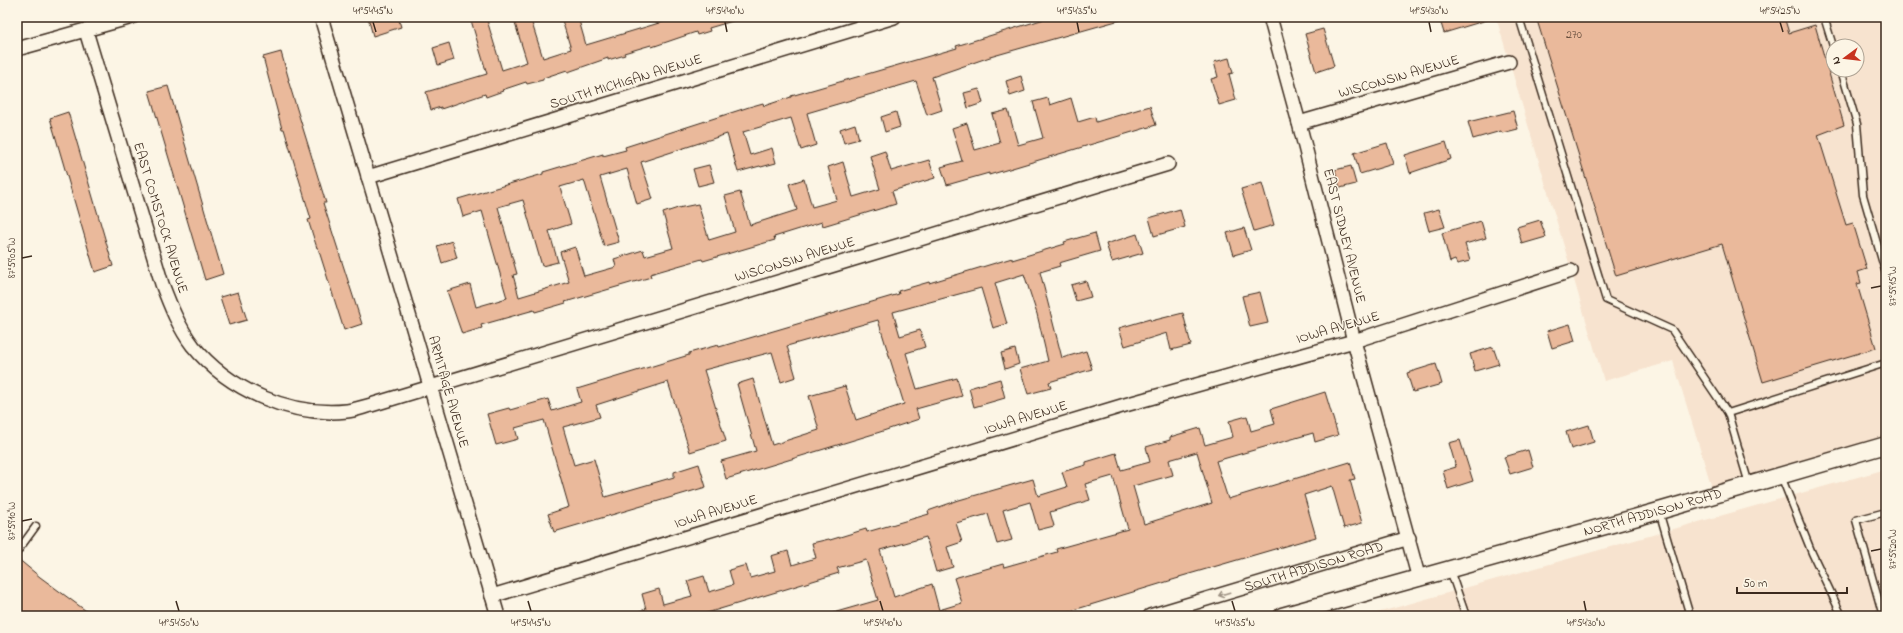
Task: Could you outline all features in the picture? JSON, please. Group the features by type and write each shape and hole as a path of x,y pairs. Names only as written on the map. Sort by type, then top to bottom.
{"street":[{"path":"17,49 132,17"},
{"name":"ARMITAGE AVENUE","path":"321,17 498,616"},
{"name":"SOUTH MICHIGAN AVENUE","path":"368,177 894,17"},
{"name":"EAST SIDNEY AVENUE","path":"1270,17 1299,123 1354,340 1419,578"},
{"name":"EAST COMSTOCK AVENUE","path":"86,31 162,284 177,319 192,345 208,363 224,376 244,388 286,406 309,410 347,411 430,386"},
{"name":"WISCONSIN AVENUE","path":"1299,123 1509,62"},
{"name":"WISCONSIN AVENUE","path":"430,386 1168,164"},
{"name":"IOWA AVENUE","path":"492,596 1125,405 1354,340 1571,271"},
{"name":"NORTH ADDISON ROAD","path":"1419,578 1659,512 1781,475 1886,447"},
{"name":"SOUTH ADDISON ROAD","path":"1150,616 1409,538"},
{"path":"1282,616 1419,578"}],"lane":[{"path":"1519,17 1606,300 1672,330 1728,413 1749,484"},
{"path":"1824,17 1831,38"},
{"path":"1844,78 1858,124 1863,195 1886,274"},
{"path":"1728,413 1886,363"},
{"path":"1781,475 1812,553 1842,616"},
{"path":"1659,512 1690,616"},
{"path":"1883,616 1856,520 1886,512"},
{"path":"17,552 36,526"},
{"path":"1450,570 1466,616"}],"shaded area":[{"path":"1496,17 1886,17 1886,440 1712,488 1673,361 1604,381"},
{"path":"1886,469 1886,616 1366,616"}],"building":[{"path":"368,17 398,17 401,27 373,36"},
{"path":"470,17 486,17 502,70 527,62 513,17 530,17 543,58 571,49 561,17 578,17 586,45 679,17 736,17 736,20 709,28 710,31 697,35 696,32 652,47 651,45 624,53 625,55 608,60 608,58 568,72 567,70 543,78 543,80 527,84 526,82 486,97 485,94 441,109 441,107 431,110 426,92 487,74"},
{"path":"1051,17 1120,17 1120,20 990,57 932,77 942,110 927,115 916,81 807,113 816,145 801,150 791,118 743,132 750,155 772,148 776,163 738,172 727,134 641,162 653,199 637,204 627,169 600,177 619,242 604,246 584,180 560,187 571,224 549,231 558,262 542,266 523,200 498,207 517,274 513,275 519,297 569,282 560,252 575,247 584,276 616,267 614,259 643,250 645,256 673,248 663,213 678,208 698,204 709,240 735,232 725,196 740,192 750,225 797,210 789,184 804,179 812,207 837,200 828,167 843,162 853,197 880,189 870,156 885,151 891,171 929,160 935,178 892,191 896,204 823,226 822,222 774,237 775,240 703,261 702,259 650,274 651,277 535,312 534,310 481,325 482,328 462,334 447,291 470,284 476,307 507,298 482,211 463,217 458,199 543,174 543,172 603,154 603,156 626,150 625,147 749,107 763,103 764,106 791,96 957,48 956,46"},
{"path":"1439,17 1487,17 1487,20 1444,33"},
{"path":"1536,17 1784,17 1789,33 1815,25 1825,59 1825,78 1830,78 1844,125 1818,135 1846,225 1853,223 1867,269 1858,272 1861,283 1857,284 1876,348 1763,382 1722,244 1616,276"},
{"path":"1323,29 1334,66 1316,72 1305,34"},
{"path":"449,43 454,60 438,65 433,48"},
{"path":"281,52 288,80 326,203 323,203 362,324 344,330 308,220 311,219 284,129 282,129 263,57"},
{"path":"1229,58 1233,73 1229,74 1236,100 1219,105 1211,79 1218,77 1214,62"},
{"path":"1021,76 1025,91 1010,96 1006,81"},
{"path":"168,86 223,274 205,280 149,91"},
{"path":"979,89 983,103 968,108 964,93"},
{"path":"1048,98 1050,105 1071,98 1078,122 1095,117 1096,122 1150,106 1156,125 989,175 989,173 947,185 941,167 962,161 952,128 967,123 975,150 1000,143 992,114 1008,110 1018,145 1043,138 1033,102"},
{"path":"1513,111 1518,129 1502,133 1501,131 1473,139 1468,122"},
{"path":"68,112 113,266 95,272 50,118"},
{"path":"896,112 900,127 885,132 881,117"},
{"path":"855,124 859,139 844,143 840,129"},
{"path":"1446,142 1451,159 1410,173 1405,155"},
{"path":"1387,143 1393,164 1360,174 1354,153"},
{"path":"709,165 714,182 698,186 693,169"},
{"path":"1351,166 1356,184 1340,188 1335,170"},
{"path":"1262,183 1274,225 1254,231 1241,189"},
{"path":"1180,209 1185,227 1154,236 1149,218"},
{"path":"1439,209 1445,227 1429,231 1424,213"},
{"path":"1540,220 1546,237 1522,244 1517,227"},
{"path":"1481,221 1486,238 1465,244 1470,261 1457,264 1455,260 1450,262 1442,233"},
{"path":"1244,228 1251,250 1234,255 1227,233"},
{"path":"1095,233 1100,251 1059,263 1060,266 1040,272 1062,358 1086,351 1092,369 1049,382 1051,388 1028,394 1020,369 1048,361 1037,314 1024,274 995,283 1007,324 993,328 981,288 893,312 900,336 920,330 925,347 906,353 917,389 957,378 962,396 916,409 919,419 880,432 726,479 721,461 756,451 737,384 753,379 772,445 819,430 809,396 845,386 856,420 904,404 878,320 787,346 796,377 781,382 772,352 704,370 726,441 690,452 668,382 596,405 600,417 563,427 574,465 594,459 605,497 674,477 674,472 699,464 706,487 554,532 548,514 569,507 544,420 515,428 518,439 496,445 487,414 509,408 510,410 548,399 552,411 581,402 577,389 689,355 689,353 718,345 719,347 899,294 898,291 1012,258 1012,260"},
{"path":"1137,234 1143,253 1112,262 1106,244"},
{"path":"452,241 457,258 442,263 437,246"},
{"path":"1086,281 1091,297 1076,301 1071,285"},
{"path":"238,292 247,320 229,325 220,297"},
{"path":"1260,292 1268,323 1250,327 1242,296"},
{"path":"1183,313 1191,345 1171,350 1167,333 1125,346 1119,328 1150,319 1151,321"},
{"path":"1570,324 1575,341 1552,348 1547,331"},
{"path":"1493,347 1499,364 1475,371 1470,354"},
{"path":"1015,349 1019,364 1005,369 1001,353"},
{"path":"1436,364 1442,384 1413,392 1407,373"},
{"path":"1000,379 1005,398 974,407 969,388"},
{"path":"1325,392 1338,435 1315,442 1313,433 1216,461 1228,499 1350,462 1355,479 1350,480 1362,523 1344,528 1332,486 1304,495 1316,537 1179,577 1054,616 833,616 833,613 878,600 866,560 837,568 839,573 697,616 634,616 634,613 646,609 642,594 659,589 663,604 692,596 687,581 704,576 709,592 733,585 729,570 746,565 750,578 775,571 771,556 788,551 792,565 816,558 812,543 830,540 866,529 867,532 929,514 928,511 959,500 1033,479 1038,496 1067,487 1062,472 1086,465 1086,462 1116,453 1121,470 1150,462 1146,447 1170,440 1170,437 1200,428 1205,445 1233,437 1229,421 1247,416 1251,431 1275,424 1271,409","holes":["1197,452 1212,503 1144,524 1133,486 1173,475 1169,460","1113,476 1128,529 1056,549 1057,552 1004,567 1003,564 954,578 962,603 939,610 932,584 894,597 880,550 926,537 936,572 953,567 947,547 962,542 956,523 988,514 997,544 1012,540 1003,510 1030,502 1038,530 1054,526 1050,512 1090,500 1085,484"]},
{"path":"1589,425 1594,442 1571,449 1566,432"},
{"path":"1460,440 1473,481 1448,489 1443,471 1456,467 1449,443"},
{"path":"1528,450 1533,467 1510,474 1504,457"},
{"path":"17,558 40,577 93,616 17,616"}]}
